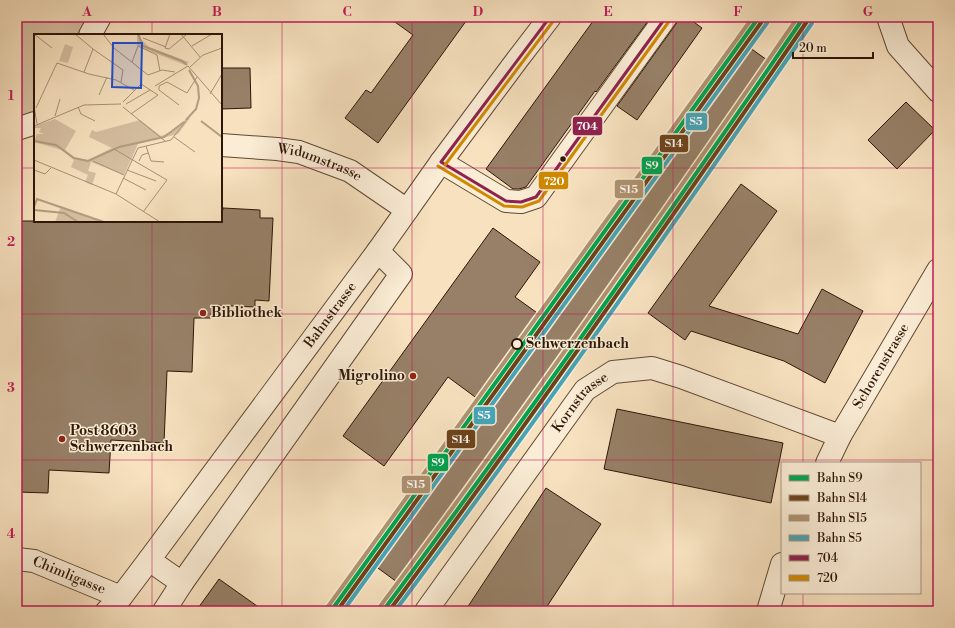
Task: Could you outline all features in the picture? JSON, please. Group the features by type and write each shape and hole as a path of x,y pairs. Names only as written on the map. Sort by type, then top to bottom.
{"street":[{"path":"91,34 100,17"},
{"name":"Bahnstrasse","path":"114,604 149,560 378,251 516,60 550,17"},
{"path":"441,162 506,201 521,202 536,197 666,17"},
{"path":"888,17 898,46 938,91"},
{"path":"17,129 34,123"},
{"name":"Widumstrasse","path":"222,146 276,148 299,152 350,171 407,210"},
{"path":"164,611 182,583 401,274 378,251"},
{"name":"Schorenstrasse","path":"827,462 840,436 938,270"},
{"name":"Kornstrasse","path":"426,611 585,390 613,372 652,368 681,377 840,436"},
{"name":"Chimligasse","path":"17,559 34,561 114,604"},
{"path":"149,560 182,583"},
{"path":"768,611 781,567"}],"shaded area":[{"path":"17,17 100,17 91,34 34,34 34,123 17,129"}],"building":[{"path":"388,17 469,17 378,143 345,118 366,90 371,93 413,35"},
{"path":"596,17 651,17 596,92 595,91 526,187 513,189 486,169"},
{"path":"678,17 687,17 702,28 637,120 617,106 676,24"},
{"path":"746,45 767,60 629,260 490,456 397,582 371,563 486,405 448,377 384,466 343,436 493,228 540,262 515,297 547,320"},
{"path":"222,68 250,68 251,108 222,109"},
{"path":"906,102 935,130 897,169 868,140"},
{"path":"741,184 777,211 709,306 798,334 822,289 863,311 825,383 784,361 691,331 685,340 648,313"},
{"path":"223,208 260,210 260,218 273,218 269,301 255,300 255,307 212,305 211,318 194,318 192,372 167,371 164,443 111,440 109,473 49,470 48,493 17,492 17,221 222,222"},
{"path":"617,409 783,443 771,503 604,469"},
{"path":"546,488 601,524 544,611 465,611"},
{"path":"219,579 264,611 196,611"}],"rail line":[{"name":"S15","path":"327,608 753,17"},
{"name":"S9","path":"331,611 759,17"},
{"name":"S15","path":"379,608 486,462 591,314 798,17"},
{"name":"S9","path":"383,611 491,464 596,316 804,17"},
{"name":"S14","path":"337,611 763,20"},
{"name":"S14","path":"389,611 496,465 601,317 808,20"},
{"name":"S5","path":"343,611 767,23"},
{"name":"S5","path":"395,611 502,466 710,171 812,23"}],"transit line":[{"name":"704","path":"441,162 550,17"},
{"name":"704","path":"441,162 506,201 521,202 536,197 666,17"},
{"name":"720","path":"445,165 554,20"},
{"name":"720","path":"438,166 504,206 522,207 539,201 670,20"}],"place":[{"name":"Bibliothek","path":"203,313"},
{"name":"Schwerzenbach","path":"517,344"},
{"name":"Migrolino","path":"413,376"},
{"name":"Post 8603 Schwerzenbach","path":"62,439"}]}
